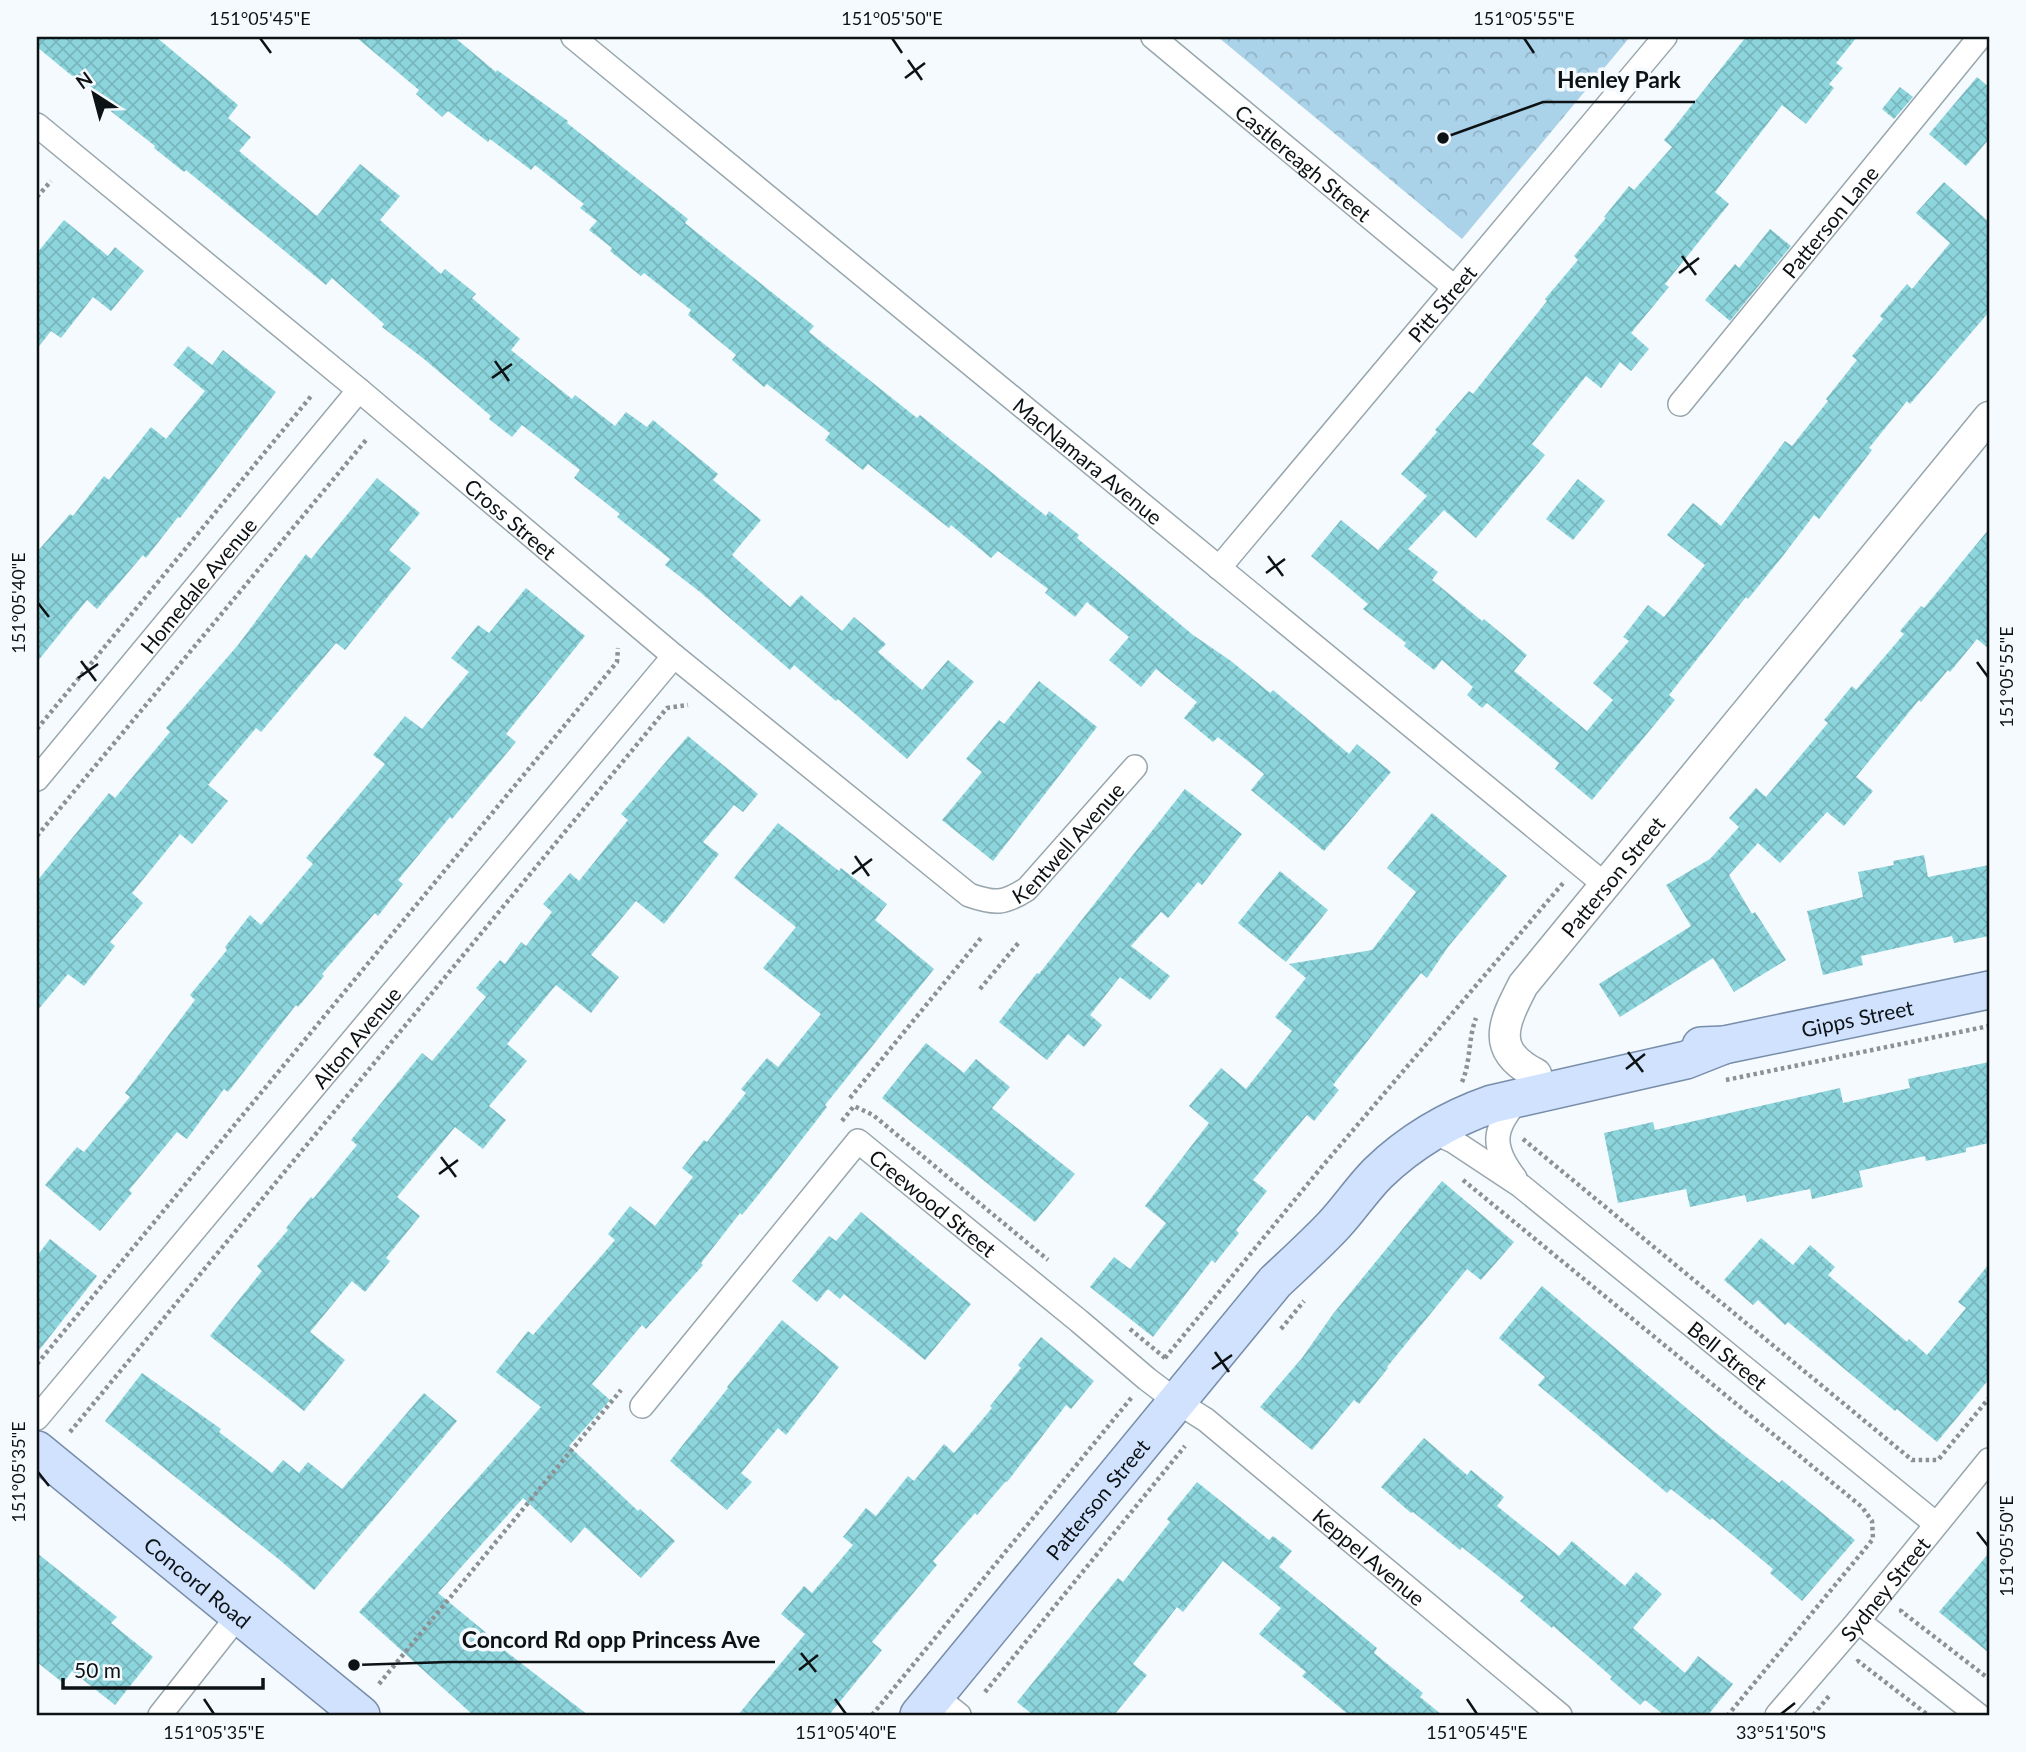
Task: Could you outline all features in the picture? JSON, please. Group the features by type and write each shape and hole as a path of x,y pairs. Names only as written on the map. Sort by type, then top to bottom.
{"main road":[{"name":"Gipps Street","path":"1527,1100 1686,1060 1724,1045 1989,990"},
{"name":"Patterson Street","path":"1275,1282 1320,1213 1382,1143 1413,1118 1455,1096 1485,1086 1527,1100"},
{"name":"Patterson Street","path":"938,1709 1176,1401 1275,1282 1332,1227 1377,1174 1401,1152 1462,1115 1492,1104 1527,1100"},
{"name":"Concord Road","path":"37,1450 360,1715"}],"street":[{"name":"MacNamara Avenue","path":"573,37 1604,884"},
{"name":"Castlereagh Street","path":"1153,37 1454,288"},
{"name":"Pitt Street","path":"1219,568 1665,37"},
{"name":"Patterson Lane","path":"1679,404 1980,37"},
{"name":"Cross Street","path":"39,133 359,390 674,656 969,895 990,902"},
{"name":"Homedale Avenue","path":"37,779 359,390"},
{"name":"Patterson Street","path":"1527,1100 1524,1068 1509,1055 1505,1041 1505,1025 1523,985 1989,417"},
{"name":"Alton Avenue","path":"37,1418 674,656"},
{"name":"Kentwell Avenue","path":"990,902 1011,899 1027,889 1135,767"},
{"name":"Bell Street","path":"1521,1186 1503,1162 1498,1148 1498,1130 1505,1115 1527,1100"},
{"name":"Bell Street","path":"1432,1131 1521,1186 1936,1524"},
{"name":"Creewood Street","path":"642,1406 858,1141 1176,1401"},
{"name":"Keppel Avenue","path":"1176,1401 1202,1416 1560,1715"},
{"name":"Sydney Street","path":"1777,1715 1858,1621 1989,1460"},
{"path":"160,1715 238,1616"},
{"path":"1858,1621 1978,1715"}],"path":[{"path":"37,197 51,181"},
{"path":"37,729 312,395"},
{"path":"37,836 366,440"},
{"path":"37,1364 617,662 618,648"},
{"path":"70,1432 667,708 688,705"},
{"path":"872,1715 1320,1169 1566,878"},
{"path":"850,1098 981,937"},
{"path":"980,989 1020,941"},
{"path":"1455,1096 1469,1065 1469,1043 1476,1018"},
{"path":"1717,1083 1989,1026"},
{"path":"1527,1100 1522,1137 1530,1146 1912,1461 1938,1460 1989,1398"},
{"path":"836,1127 854,1106 873,1115 1050,1263"},
{"path":"1463,1180 1862,1507 1872,1521 1873,1539 1728,1715"},
{"path":"1124,1323 1165,1358"},
{"path":"379,1684 627,1382"},
{"path":"985,1692 1185,1446"},
{"path":"1909,1600 1900,1611 1989,1679"},
{"path":"1851,1670 1858,1661 1928,1715"},
{"path":"1813,1715 1836,1688"}],"green space":[{"path":"1218,37 1630,37 1462,239"}],"building":[{"path":"37,37 156,37 238,105 228,118 251,137 239,151 317,216 360,164 400,196 380,220 441,274 445,269 476,294 472,298 520,339 511,350 572,399 575,395 615,426 626,412 647,427 653,420 718,474 713,480 761,520 732,555 790,607 801,595 842,631 854,617 886,644 878,652 922,690 948,660 974,682 907,759 794,665 790,670 665,565 670,559 617,517 620,514 574,478 580,470 522,425 512,437 489,419 491,416 382,327 384,324 332,278 326,285 103,105 105,103 37,47"},
{"path":"356,37 454,37 496,72 497,70 568,121 567,123 688,219 685,223 814,326 809,332 917,418 920,415 1046,516 1049,511 1079,535 1077,538 1193,635 1270,693 1273,690 1349,754 1357,744 1391,772 1324,851 1251,790 1264,774 1218,737 1213,742 1184,718 1197,702 1156,669 1141,687 1109,660 1129,637 1087,602 1075,617 1045,593 1048,589 998,551 991,558 868,464 863,470 825,440 830,433 767,384 764,387 732,360 736,355 688,315 691,310 644,273 641,276 610,251 612,248 589,230 597,221 580,208 584,204 535,165 531,170 448,111 442,117 416,94 419,90"},
{"path":"1746,37 1857,37 1836,63 1843,68 1829,84 1834,88 1806,124 1782,105 1715,192 1729,204 1665,284 1669,287 1631,333 1649,349 1631,371 1620,362 1601,388 1586,376 1532,444 1545,455 1476,538 1444,510 1408,549 1438,572 1432,580 1527,655 1514,671 1587,731 1613,700 1593,683 1629,641 1623,637 1648,605 1664,617 1705,565 1667,535 1693,503 1721,526 1785,441 1792,446 1828,401 1826,399 1857,360 1852,356 1883,319 1880,316 1907,284 1912,289 1950,243 1916,213 1944,182 1989,222 1989,312 1910,404 1907,401 1869,448 1872,450 1819,519 1814,515 1748,599 1746,597 1669,695 1675,700 1592,800 1555,769 1559,763 1487,703 1482,708 1467,695 1473,687 1442,660 1434,670 1404,646 1406,643 1363,609 1368,604 1311,556 1341,520 1378,550 1427,496 1401,474 1469,391 1473,394 1547,301 1545,299 1578,260 1574,256 1629,186 1634,190 1672,147 1664,140"},
{"path":"1977,77 1989,87 1989,139 1966,166 1929,134"},
{"path":"1900,87 1913,97 1894,119 1882,109"},
{"path":"64,220 108,256 115,247 144,271 111,311 93,297 61,338 51,331 37,349 37,253"},
{"path":"1770,229 1791,246 1730,321 1705,300 1735,264 1739,268"},
{"path":"188,346 212,365 223,350 276,392 180,518 178,517 146,558 143,555 97,609 87,600 37,662 37,552 70,514 73,516 104,476 109,480 151,427 166,439 205,391 173,365"},
{"path":"377,478 420,513 389,550 411,568 345,650 336,643 261,732 256,728 208,785 228,801 192,844 180,834 132,893 143,903 110,942 115,946 84,986 68,974 37,1011 37,881 109,793 115,798 170,732 166,728 238,645 306,554 311,559"},
{"path":"1578,479 1605,501 1573,540 1546,519"},
{"path":"1989,529 1989,649 1977,639 1950,672 1948,670 1921,702 1919,700 1856,777 1873,791 1844,826 1827,812 1780,863 1758,843 1729,875 1752,914 1755,912 1786,960 1734,992 1713,958 1620,1017 1599,984 1691,926 1666,885 1710,859 1739,827 1729,818 1756,788 1766,797 1828,723 1824,720 1852,686 1856,690 1904,634 1900,631 1921,606 1924,608"},
{"path":"526,588 585,636 506,734 516,742 398,880 403,884 378,916 375,913 322,974 324,976 298,1007 296,1005 228,1092 224,1089 187,1139 177,1132 129,1190 132,1193 100,1231 45,1185 77,1147 84,1152 130,1097 125,1093 195,1000 190,995 227,950 225,947 250,915 261,925 313,864 306,858 385,764 373,755 405,716 422,729 469,672 451,658 478,625 489,633"},
{"path":"1039,681 1097,727 993,861 942,820 982,772 966,759 999,720 1004,724"},
{"path":"688,736 758,794 743,812 734,805 703,842 719,854 664,924 636,901 591,955 619,977 591,1013 556,985 507,1044 527,1061 489,1106 506,1120 483,1149 455,1127 397,1197 420,1216 386,1258 390,1261 365,1292 352,1281 310,1332 345,1360 304,1411 210,1336 262,1271 257,1266 288,1230 286,1228 357,1145 351,1140 422,1053 432,1061 486,997 476,988 500,960 505,964 521,942 526,946 552,912 543,904 570,873 579,881 628,820 621,814"},
{"path":"1185,789 1242,834 1202,885 1198,882 1168,918 1161,912 1131,946 1170,976 1150,1000 1120,977 1090,1015 1102,1025 1084,1047 1068,1034 1047,1060 999,1022"},
{"path":"1432,813 1507,876 1448,947 1427,978 1421,973 1333,1085 1339,1090 1314,1121 1307,1115 1253,1180 1267,1191 1236,1230 1239,1233 1215,1263 1212,1260 1153,1337 1090,1287 1114,1257 1130,1269 1166,1223 1145,1206 1209,1123 1189,1106 1221,1068 1246,1089 1292,1031 1275,1017 1306,978 1289,964 1372,950 1416,892 1387,868"},
{"path":"778,823 839,871 841,868 887,904 875,920 934,969 825,1105 827,1107 771,1179 742,1215 740,1213 701,1263 703,1265 646,1329 642,1325 592,1384 610,1400 569,1446 638,1511 640,1509 675,1541 641,1578 585,1527 571,1543 523,1498 438,1593 496,1641 495,1643 588,1715 473,1715 359,1612 541,1407 496,1372 528,1331 533,1335 615,1240 608,1234 630,1206 655,1226 693,1177 682,1168 704,1140 707,1142 746,1093 741,1089 767,1058 778,1067 821,1014 763,968 796,927 734,878"},
{"path":"1924,855 1928,877 1989,865 1989,936 1954,943 1952,936 1861,956 1863,965 1823,975 1807,911 1863,897 1858,872 1894,865 1893,861"},
{"path":"1280,871 1328,910 1286,962 1238,923"},
{"path":"926,1043 964,1073 976,1059 1010,1087 992,1108 1075,1174 1035,1222 882,1098"},
{"path":"1989,1062 1989,1143 1966,1148 1966,1152 1926,1161 1925,1156 1859,1171 1863,1187 1812,1199 1810,1189 1747,1202 1745,1195 1690,1207 1686,1189 1618,1203 1604,1133 1653,1122 1655,1130 1840,1088 1843,1103 1910,1088 1908,1079"},
{"path":"1442,1181 1514,1242 1481,1280 1467,1269 1359,1404 1354,1400 1312,1450 1260,1407"},
{"path":"861,1212 971,1304 925,1360 844,1294 840,1299 828,1289 817,1302 792,1281 829,1236 836,1241"},
{"path":"1761,1238 1793,1265 1810,1245 1835,1267 1828,1275 1907,1342 1909,1339 1927,1355 1966,1308 1958,1302 1989,1264 1989,1379 1937,1442 1897,1409 1895,1411 1788,1322 1785,1325 1758,1300 1753,1305 1724,1280"},
{"path":"50,1239 97,1276 37,1353 37,1256"},
{"path":"1542,1286 1716,1433 1779,1483 1782,1480 1855,1540 1802,1601 1770,1573 1773,1569 1712,1518 1710,1520 1671,1489 1667,1493 1538,1385 1545,1377 1499,1338"},
{"path":"782,1320 839,1367 786,1435 778,1428 741,1473 752,1482 727,1510 670,1461"},
{"path":"1041,1337 1094,1381 1071,1409 1066,1405 1007,1482 977,1515 975,1513 933,1561 937,1565 872,1642 882,1650 829,1715 738,1715 805,1634 781,1614 804,1586 812,1593 853,1545 843,1537 866,1508 876,1516 908,1476 914,1481 944,1444 954,1453 992,1408 990,1406 1021,1368 1018,1365"},
{"path":"142,1373 221,1429 219,1432 272,1473 283,1460 299,1473 308,1462 342,1489 424,1393 457,1421 314,1590 105,1421"},
{"path":"1424,1438 1467,1475 1471,1470 1504,1497 1497,1506 1559,1556 1572,1541 1625,1586 1636,1572 1662,1594 1633,1628 1685,1673 1698,1656 1733,1684 1708,1715 1664,1715 1645,1700 1640,1705 1610,1679 1612,1677 1520,1601 1524,1597 1462,1547 1460,1550 1411,1513 1381,1487"},
{"path":"1197,1482 1269,1540 1273,1536 1292,1551 1279,1567 1377,1648 1374,1653 1423,1693 1420,1697 1442,1715 1349,1715 1302,1676 1306,1672 1259,1634 1281,1608 1223,1561 1183,1612 1177,1607 1133,1664 1147,1675 1114,1715 1033,1715 1017,1702 1118,1578 1123,1582 1170,1522 1167,1519"},
{"path":"37,1553 117,1617 111,1623 153,1657 115,1705 72,1671 63,1683 37,1662"},
{"path":"1989,1553 1989,1653 1939,1612"}],"place":[{"name":"Henley Park","path":"1443,138"},
{"name":"Concord Rd opp Princess Ave","path":"354,1665"}]}
